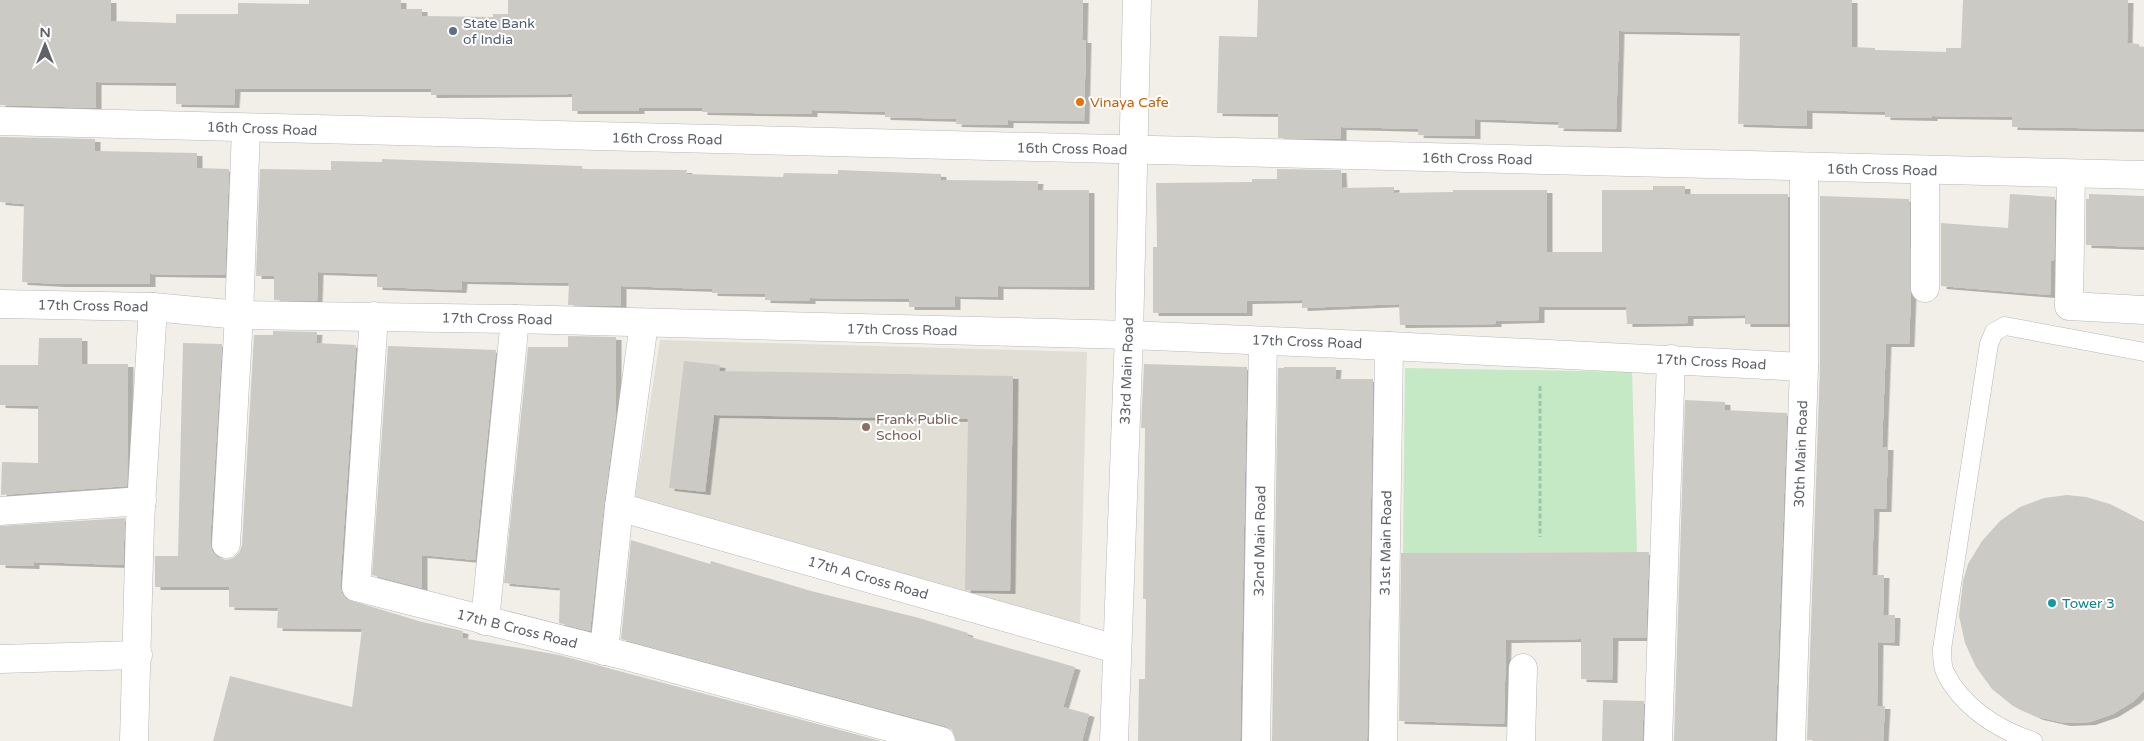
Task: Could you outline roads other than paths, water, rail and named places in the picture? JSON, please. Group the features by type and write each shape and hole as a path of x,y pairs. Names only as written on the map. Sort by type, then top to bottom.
{"street":[{"name":"33rd Main Road","path":"1114,741 1129,335 1136,0"},
{"name":"16th Cross Road","path":"0,121 246,129 2144,175"},
{"path":"226,544 239,315 246,129"},
{"name":"30th Main Road","path":"1791,741 1804,367 1804,168"},
{"path":"1925,171 1925,288"},
{"path":"2071,174 2069,306 2144,310"},
{"name":"17th Cross Road","path":"0,304 153,307 239,315 516,319 1129,335 1671,359 1804,367"},
{"path":"134,741 142,501 153,307"},
{"name":"17th B Cross Road","path":"374,316 356,587 941,741"},
{"path":"485,621 516,319"},
{"path":"604,651 619,507 644,323"},
{"name":"32nd Main Road","path":"1256,741 1263,341"},
{"name":"31st Main Road","path":"1383,741 1389,346"},
{"path":"1658,741 1671,359"},
{"path":"0,510 142,501"},
{"name":"17th A Cross Road","path":"619,507 1116,649"},
{"path":"0,659 138,655"},
{"path":"1521,741 1523,668"}],"lane":[{"path":"2033,741 1982,717 1944,671 1942,649 1989,344 1994,332 2005,326 2144,352"}],"place":[{"name":"State Bank of India","path":"453,31"},
{"name":"Vinaya Cafe","path":"1080,102"},
{"name":"Frank Public School","path":"866,427"},
{"name":"Tower 3","path":"2052,603"}]}
